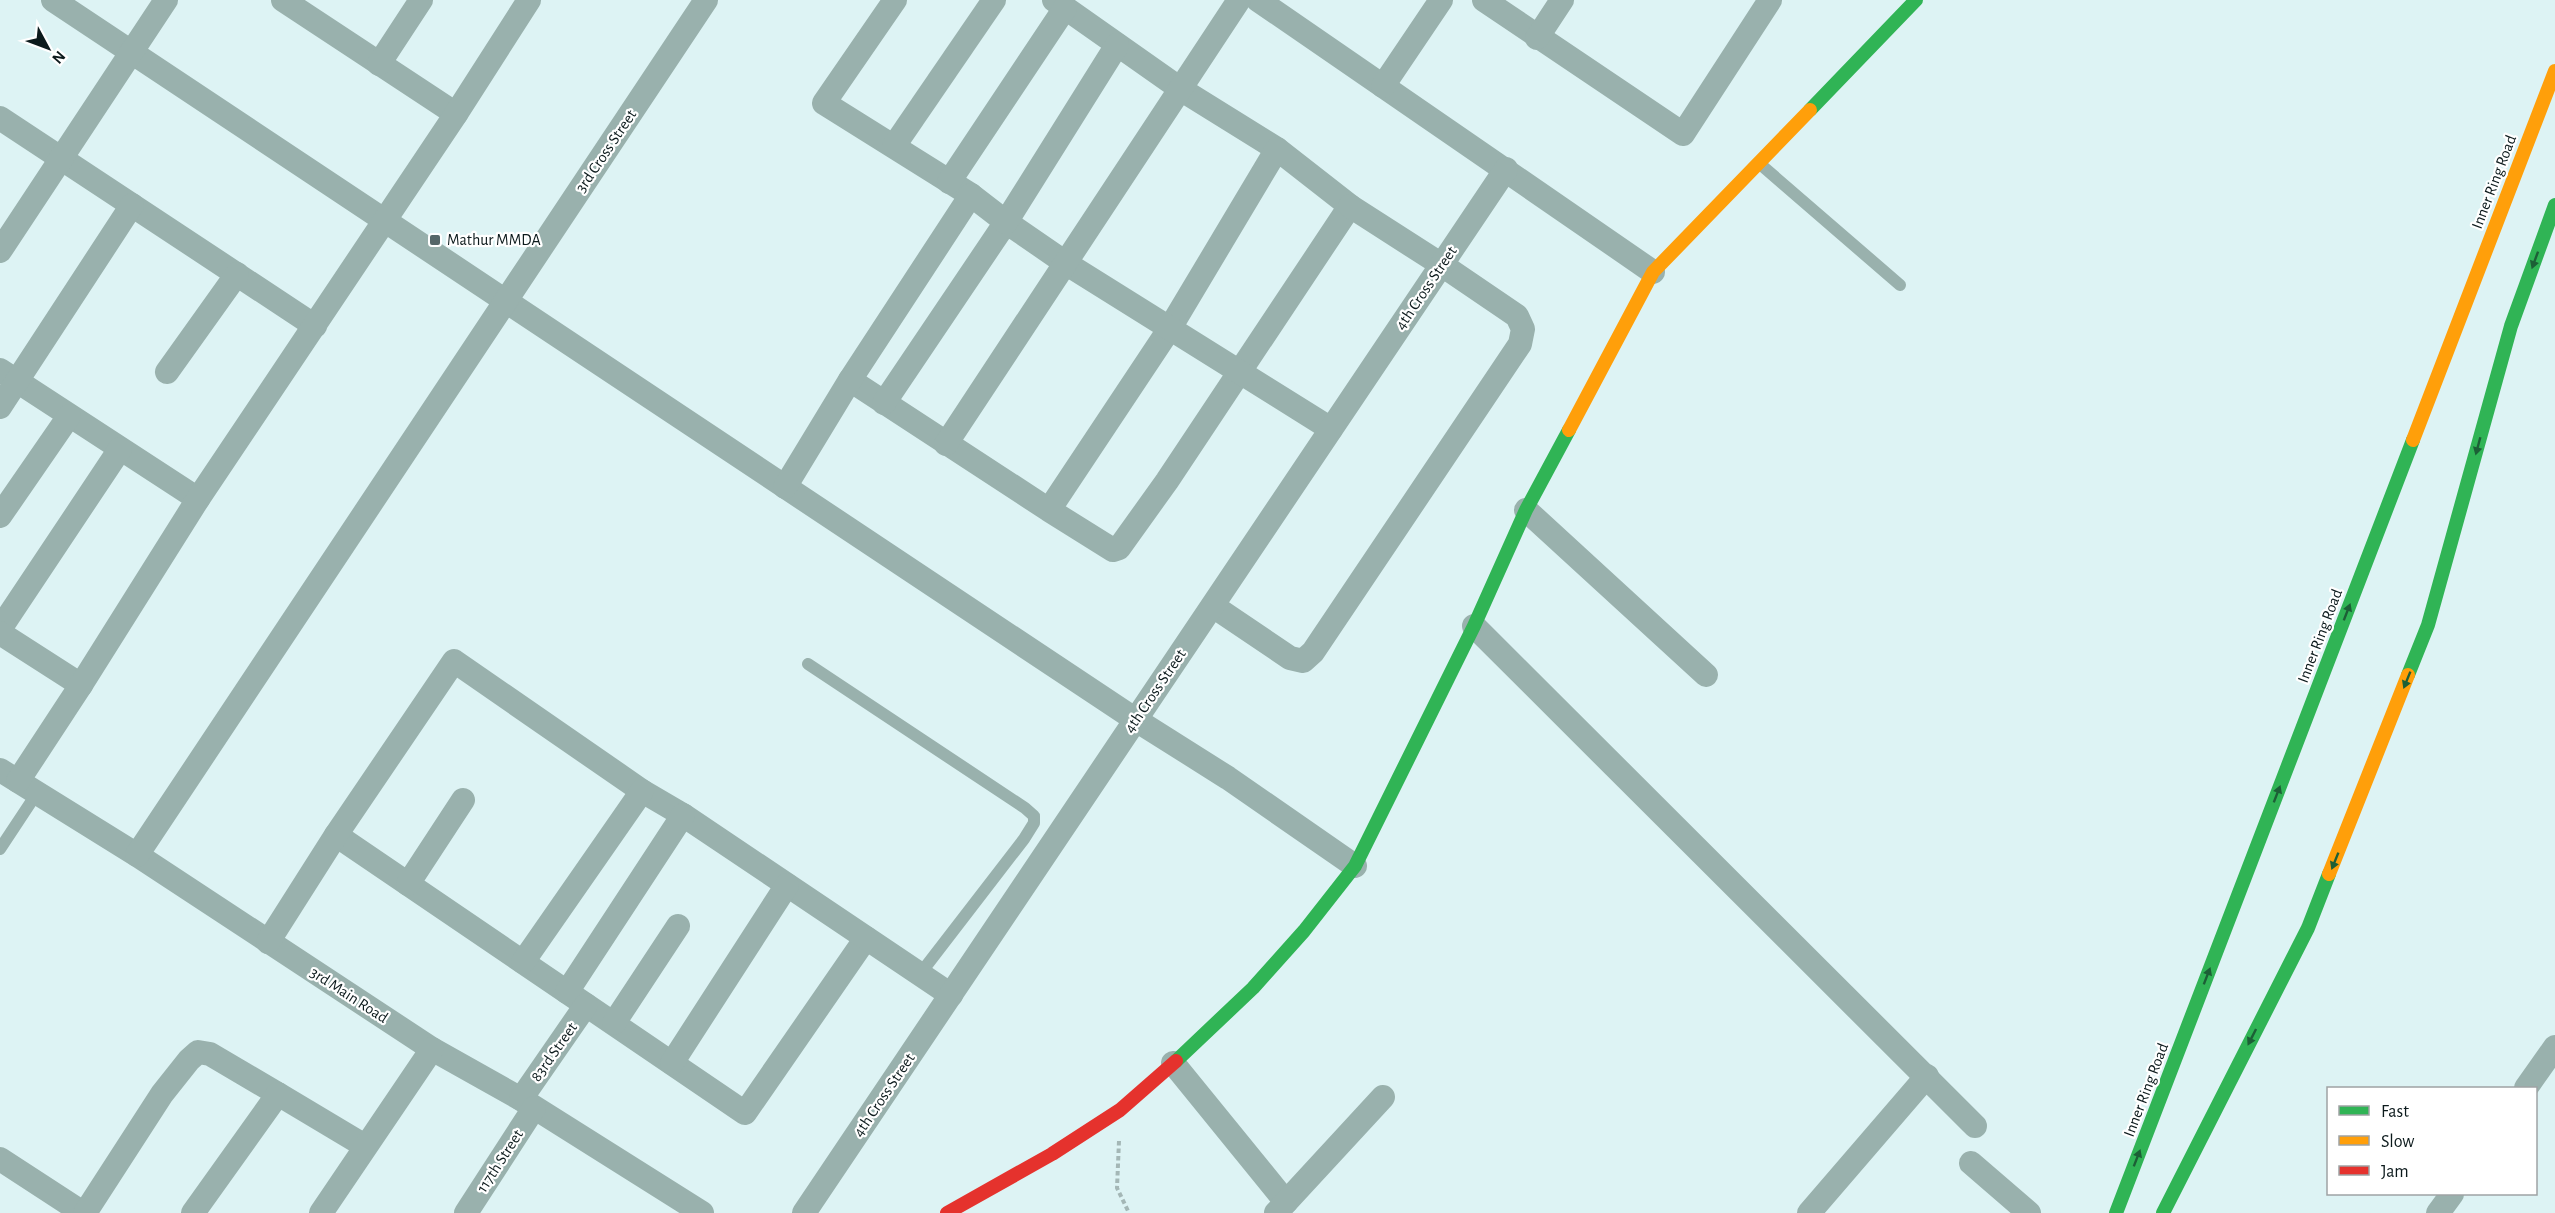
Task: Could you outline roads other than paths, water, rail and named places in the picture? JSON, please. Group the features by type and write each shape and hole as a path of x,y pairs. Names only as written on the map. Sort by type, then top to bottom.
{"main road":[{"path":"947,1213 1052,1154 1120,1110 1253,988 1304,931 1355,866 1474,626 1526,510 1653,272 1916,0"},
{"name":"Inner Ring Road","path":"2116,1213 2555,71"},
{"path":"2163,1213 2308,928 2428,625 2511,326 2555,205"}],"street":[{"path":"53,0 1136,720 1228,778 1355,866"},
{"path":"0,251 166,0"},
{"path":"283,0 456,114"},
{"path":"379,64 421,0"},
{"path":"18,781 198,499 456,114 529,0"},
{"name":"3rd Cross Street","path":"137,855 706,0"},
{"path":"895,0 824,103 971,195 1067,264 1240,370 1331,429"},
{"path":"894,146 994,0"},
{"path":"946,444 1182,90 1239,0"},
{"path":"1258,0 1653,272"},
{"path":"1383,86 1441,0"},
{"path":"1484,0 1537,38 1683,134 1770,0"},
{"path":"1537,38 1562,0"},
{"path":"949,182 1060,4 1182,90 1277,149 1350,206 1517,316 1523,329 1520,345 1313,652 1303,661 1290,658 1213,606"},
{"path":"884,403 1006,222 1117,45"},
{"path":"0,118 315,326"},
{"path":"1049,510 1170,328 1277,149"},
{"name":"4th Cross Street","path":"804,1213 1506,169"},
{"path":"785,487 850,380 971,195"},
{"path":"0,407 9,376 132,205"},
{"path":"850,380 1113,550 1119,548 1350,206"},
{"path":"167,372 237,274"},
{"path":"9,376 198,499"},
{"path":"0,516 69,416"},
{"path":"81,685 0,631 120,449"},
{"path":"1526,510 1706,675"},
{"path":"1474,626 1975,1126"},
{"path":"268,942 336,835 454,661 642,791 683,815 951,996"},
{"name":"3rd Main Road","path":"18,781 137,855 432,1049 527,1104 702,1213"},
{"path":"523,962 642,791"},
{"path":"408,884 463,800"},
{"name":"83rd Street","path":"527,1104 577,999 683,815"},
{"path":"336,835 745,1113 866,938"},
{"path":"672,1063 787,885"},
{"path":"614,1023 678,926"},
{"path":"2527,1087 2555,1047"},
{"path":"321,1213 432,1049"},
{"path":"0,1159 84,1213 162,1095 189,1059 198,1052 210,1054 365,1146"},
{"path":"1173,1063 1281,1208 1383,1097"},
{"path":"1809,1213 1927,1077"},
{"path":"193,1213 278,1094"},
{"name":"117th Street","path":"471,1211 527,1104"},
{"path":"1971,1163 2029,1213"},
{"path":"2438,1213 2450,1195"}],"lane":[{"path":"1759,163 1900,285"},
{"path":"808,664 1025,807 1034,816 1034,823 1024,839 920,974"},
{"path":"0,849 18,781"}],"place":[{"name":"Mathur MMDA","path":"435,240"}]}
